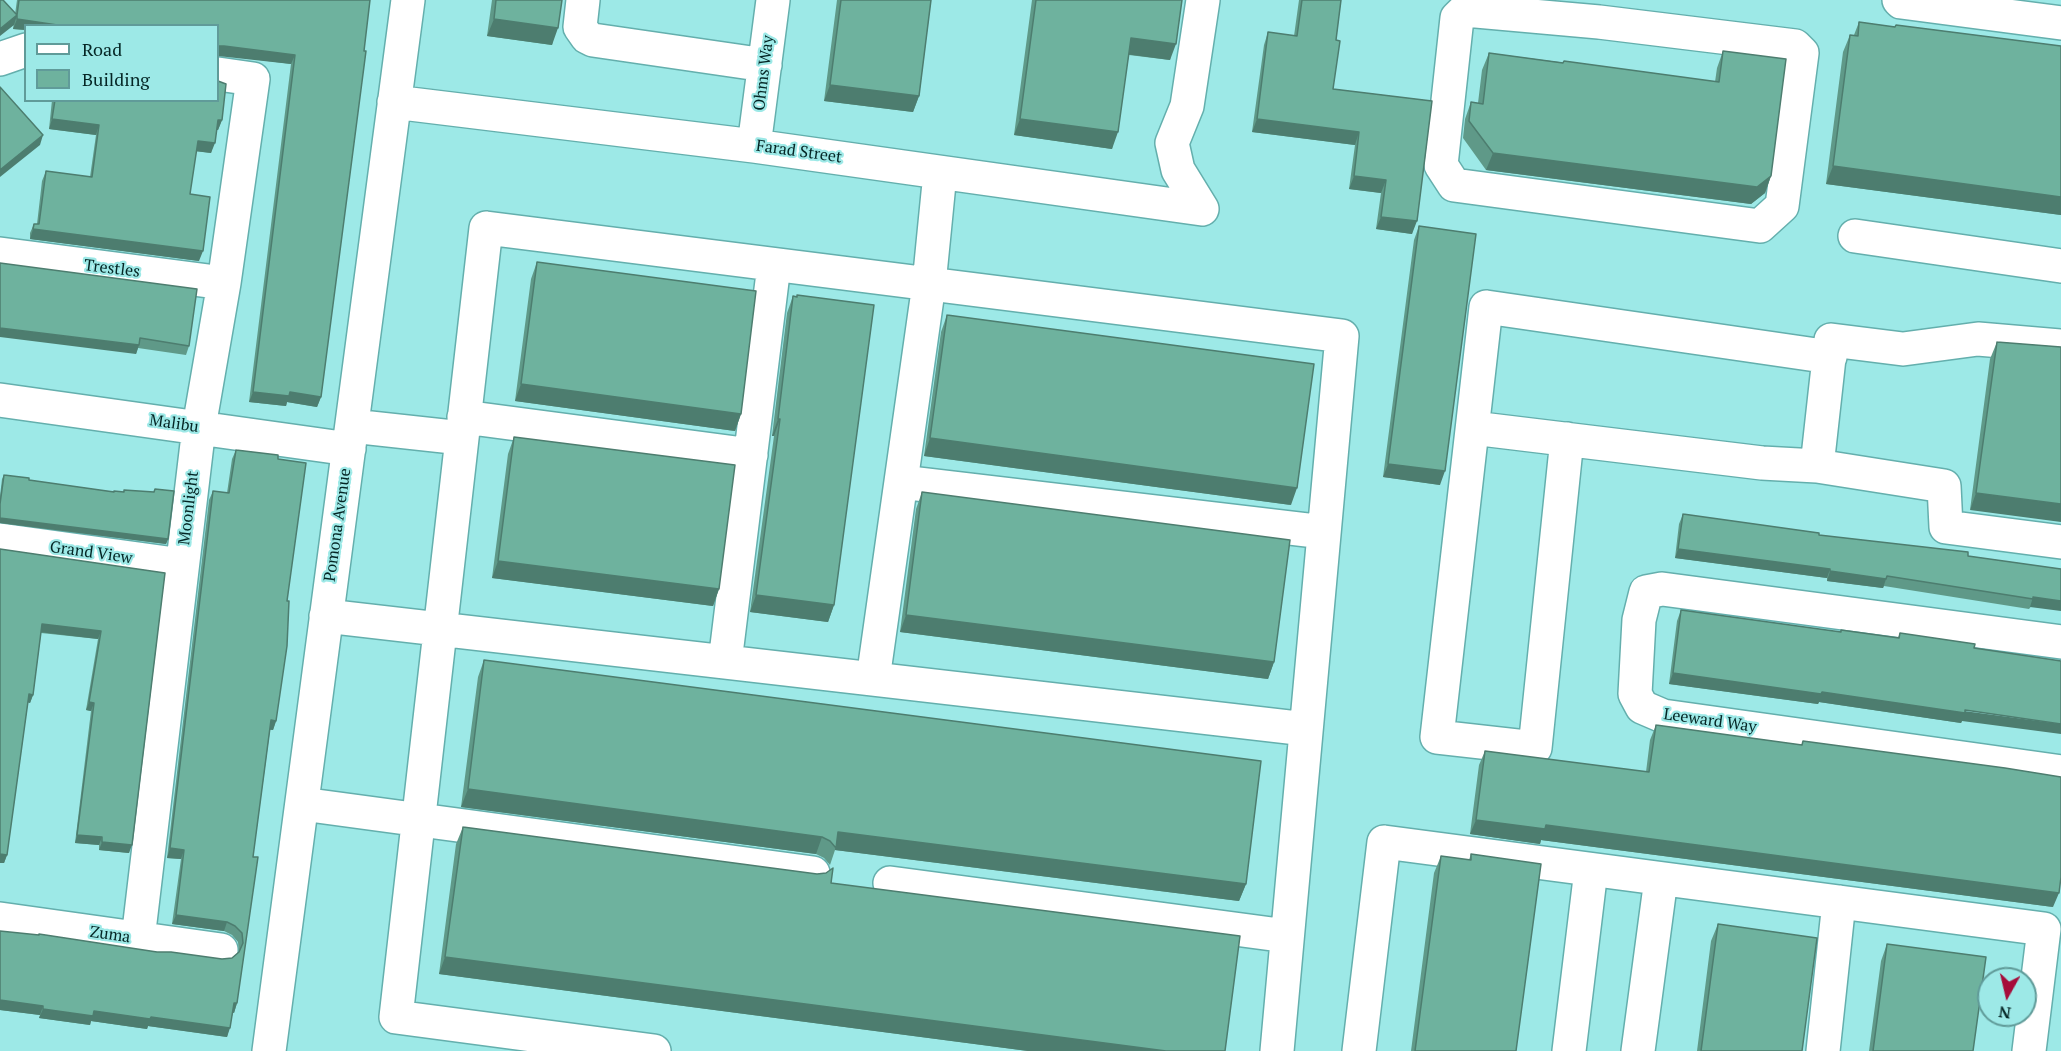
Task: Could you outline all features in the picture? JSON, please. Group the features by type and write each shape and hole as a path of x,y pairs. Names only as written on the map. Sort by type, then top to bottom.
{"street":[{"name":"Pomona Avenue","path":"269,1051 408,0"},
{"path":"583,0 580,27 587,37 593,40 765,65"},
{"name":"Ohms Way","path":"754,146 773,0"},
{"name":"Farad Street","path":"394,102 754,146 1202,210 1178,170 1172,143 1187,106 1203,0"},
{"path":"1899,0 2061,23"},
{"path":"1465,10 1602,11 1795,46 1802,53 1782,206 1760,226 1454,185 1441,165 1458,18 1465,10"},
{"path":"0,59 24,51"},
{"name":"Moonlight","path":"138,939 198,428 224,283 253,80 219,75"},
{"path":"873,679 929,284 940,173"},
{"path":"654,1051 396,1017 486,228 1342,336 1276,1051"},
{"path":"1855,236 2061,266"},
{"name":"Trestles","path":"0,254 224,283"},
{"path":"725,662 774,265"},
{"path":"1568,439 1534,748 1437,737 1486,307 1830,357"},
{"path":"1817,466 1831,340 1903,350 1978,339 2061,346"},
{"name":"Malibu","path":"0,400 198,428 350,437 463,427 751,454"},
{"path":"1473,428 1762,463 1817,466 1944,486 1946,527 2061,542"},
{"path":"901,482 1324,532"},
{"name":"Grand View","path":"0,540 182,566"},
{"name":"Leeward Way","path":"2061,642 1662,589 1646,592 1640,620 1635,694 1642,707 1663,716 2061,772"},
{"path":"327,616 1306,729"},
{"path":"302,804 813,873"},
{"path":"1359,1051 1384,842 1839,902 2053,927 2029,1051"},
{"path":"1569,1051 1591,870"},
{"path":"1638,1051 1661,879"},
{"path":"890,883 1287,936"},
{"path":"1823,1051 1839,902"},
{"name":"Zuma","path":"0,920 220,950"}],"building":[{"path":"0,0 3,0 17,15 0,29"},
{"path":"19,0 370,0 364,51 366,51 321,397 290,392 289,396 253,392 295,55 219,46 219,24 51,24 17,19"},
{"path":"496,0 562,0 558,28 494,19"},
{"path":"841,0 931,0 919,96 830,85"},
{"path":"1036,0 1182,0 1176,44 1131,38 1118,132 1020,119"},
{"path":"1302,0 1341,0 1336,40 1340,41 1333,89 1432,101 1417,221 1381,217 1386,180 1354,176 1359,132 1257,119 1268,32 1297,36"},
{"path":"1859,22 2061,46 2061,197 1833,166 1850,35 1858,36"},
{"path":"1723,51 1786,59 1771,176 1757,187 1493,153 1469,121 1471,102 1483,104 1489,53 1719,82"},
{"path":"219,81 226,84 222,120 218,120 215,143 198,141 190,194 210,197 203,251 33,229 34,224 39,224 46,171 92,177 99,125 52,119 55,102 219,102"},
{"path":"0,87 43,135 0,170"},
{"path":"1419,226 1476,234 1445,471 1388,464"},
{"path":"537,262 756,291 741,414 521,384"},
{"path":"0,263 197,289 189,346 140,338 139,345 0,328"},
{"path":"797,295 874,305 834,605 756,595 780,419 778,419 793,296 797,297"},
{"path":"947,315 1314,364 1297,488 930,438"},
{"path":"1997,342 2061,347 2061,504 1976,493"},
{"path":"514,437 735,465 719,589 498,561"},
{"path":"236,450 278,455 278,459 306,463 287,601 289,601 287,646 276,721 271,720 253,857 258,857 237,1003 234,1003 230,1028 94,1011 93,1016 0,1000 0,931 39,934 157,952 222,959 232,958 239,952 243,943 242,933 227,922 176,915 184,850 170,848 213,491 229,493"},
{"path":"4,475 114,492 124,492 124,490 154,492 155,489 174,491 168,539 0,518"},
{"path":"922,492 1290,540 1274,662 906,615"},
{"path":"1683,514 1819,533 1819,535 1968,552 1968,556 2061,569 2061,601 1678,549"},
{"path":"0,549 165,573 132,845 102,842 102,837 77,835 94,703 89,702 101,631 42,624 33,695 29,694 7,855 0,854"},
{"path":"1681,610 1841,632 1841,630 1899,638 1900,633 1975,644 1974,648 2061,661 2061,724 1673,673"},
{"path":"484,660 1261,761 1246,884 838,832 836,848 822,837 468,789"},
{"path":"1656,725 1802,745 1803,741 2061,777 2059,893 1546,825 1545,829 1476,820 1485,751 1649,772"},
{"path":"463,827 817,874 826,873 833,868 831,883 1240,936 1225,1051 1166,1051 445,957"},
{"path":"1471,854 1541,864 1516,1051 1415,1051 1441,856 1471,860"},
{"path":"1718,924 1817,938 1802,1051 1701,1051"},
{"path":"1887,944 1986,957 1985,967 1977,967 1977,1022 1973,1051 1873,1051"}]}
